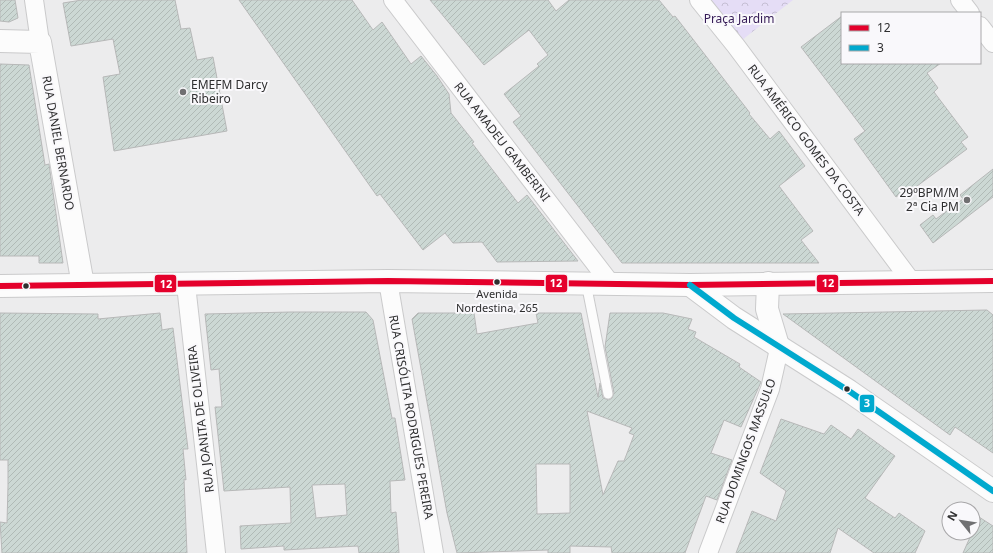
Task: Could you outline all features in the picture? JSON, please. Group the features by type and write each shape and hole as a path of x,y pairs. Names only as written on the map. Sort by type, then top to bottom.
{"main road":[{"path":"0,41 40,42"},
{"name":"RUA DANIEL BERNARDO","path":"40,42 83,285"},
{"path":"0,286 186,285 388,281 690,285 993,281"},
{"path":"768,283 767,309 779,348"},
{"path":"690,285 734,318 779,348 849,391 993,491"}],"street":[{"name":"RUA DANIEL BERNARDO","path":"34,0 40,42"},
{"name":"RUA AMADEU GAMBERINI","path":"394,0 611,284"},
{"name":"RUA AMÉRICO GOMES DA COSTA","path":"699,0 736,46 911,282"},
{"path":"960,0 969,12"},
{"path":"981,27 993,43"},
{"name":"RUA CRISÓLITA RODRIGUES PEREIRA","path":"388,281 434,553"},
{"name":"RUA JOANITA DE OLIVEIRA","path":"186,285 216,553"},
{"name":"RUA DOMINGOS MASSULO","path":"708,553 770,389 779,348"}],"lane":[{"path":"586,284 608,394"}],"green space":[{"name":"Praça Jardim","path":"701,0 793,0 737,44"}],"building":[{"path":"0,0 15,0 18,18 9,22 0,21"},
{"path":"82,0 175,0 181,29 190,28 197,60 213,57 227,131 114,151 103,77 120,74 113,39 71,46 63,3"},
{"path":"239,0 352,0 373,30 382,22 411,64 421,56 437,76 449,94 451,113 518,203 527,195 578,261 497,262 482,242 453,243 445,233 423,250 380,194 377,196"},
{"path":"430,0 548,0 556,11 569,0 659,0 673,17 675,16 750,113 749,114 770,139 779,131 805,166 779,186 813,231 801,240 819,263 622,263 513,122 521,116 504,94 539,66 537,64 548,55 529,30 484,65"},
{"path":"841,17 841,64 940,64 927,73 938,88 934,92 968,137 961,142 967,149 909,192 907,189 896,197 854,139 865,131 801,47"},
{"path":"0,64 29,65 45,165 49,164 63,263 39,263 39,256 0,256"},
{"path":"993,169 993,197 933,243 920,225 933,215 936,219 963,199 960,195"},
{"path":"987,310 993,315 993,453 955,427 950,435 783,314"},
{"path":"366,312 373,320 392,418 395,418 405,480 390,481 391,513 396,512 399,553 359,553 358,546 284,550 284,546 241,549 240,526 291,523 290,487 224,491 215,407 222,407 219,369 211,370 205,314","holes":["345,484 347,515 316,518 312,485"]},
{"path":"0,313 98,314 98,319 160,313 162,330 173,328 188,449 183,449 186,480 184,479 187,553 2,553 0,522 7,523 8,460 0,460"},
{"path":"418,313 474,313 477,334 538,323 536,313 581,313 598,397 600,383 603,398 609,400 612,398 614,393 605,347 610,313 663,313 692,319 688,329 696,332 694,337 740,364 739,367 761,382 741,427 724,420 711,453 732,460 717,500 706,496 685,553 612,553 611,547 570,546 570,553 548,553 548,550 457,553 447,513 412,319","holes":["587,411 632,428 629,433 634,435 624,461 618,461 603,495","536,464 570,464 570,513 537,514"]},
{"path":"781,419 824,434 831,425 851,439 858,429 895,456 865,498 895,518 899,513 925,531 915,553 874,553 838,528 830,553 736,553 752,511 776,521 786,491 760,473"},
{"path":"981,518 993,526 993,553 963,553 968,541 981,541"}],"transit line":[{"name":"12","path":"0,286 388,281 690,285 993,281"},
{"name":"3","path":"690,285 734,318 849,391 993,491"}],"place":[{"name":"EMEFM Darcy Ribeiro","path":"183,92"},
{"name":"29ºBPM/M 2ª Cia PM","path":"967,200"},
{"name":"Avenida Nordestina, 265","path":"497,282"}]}
